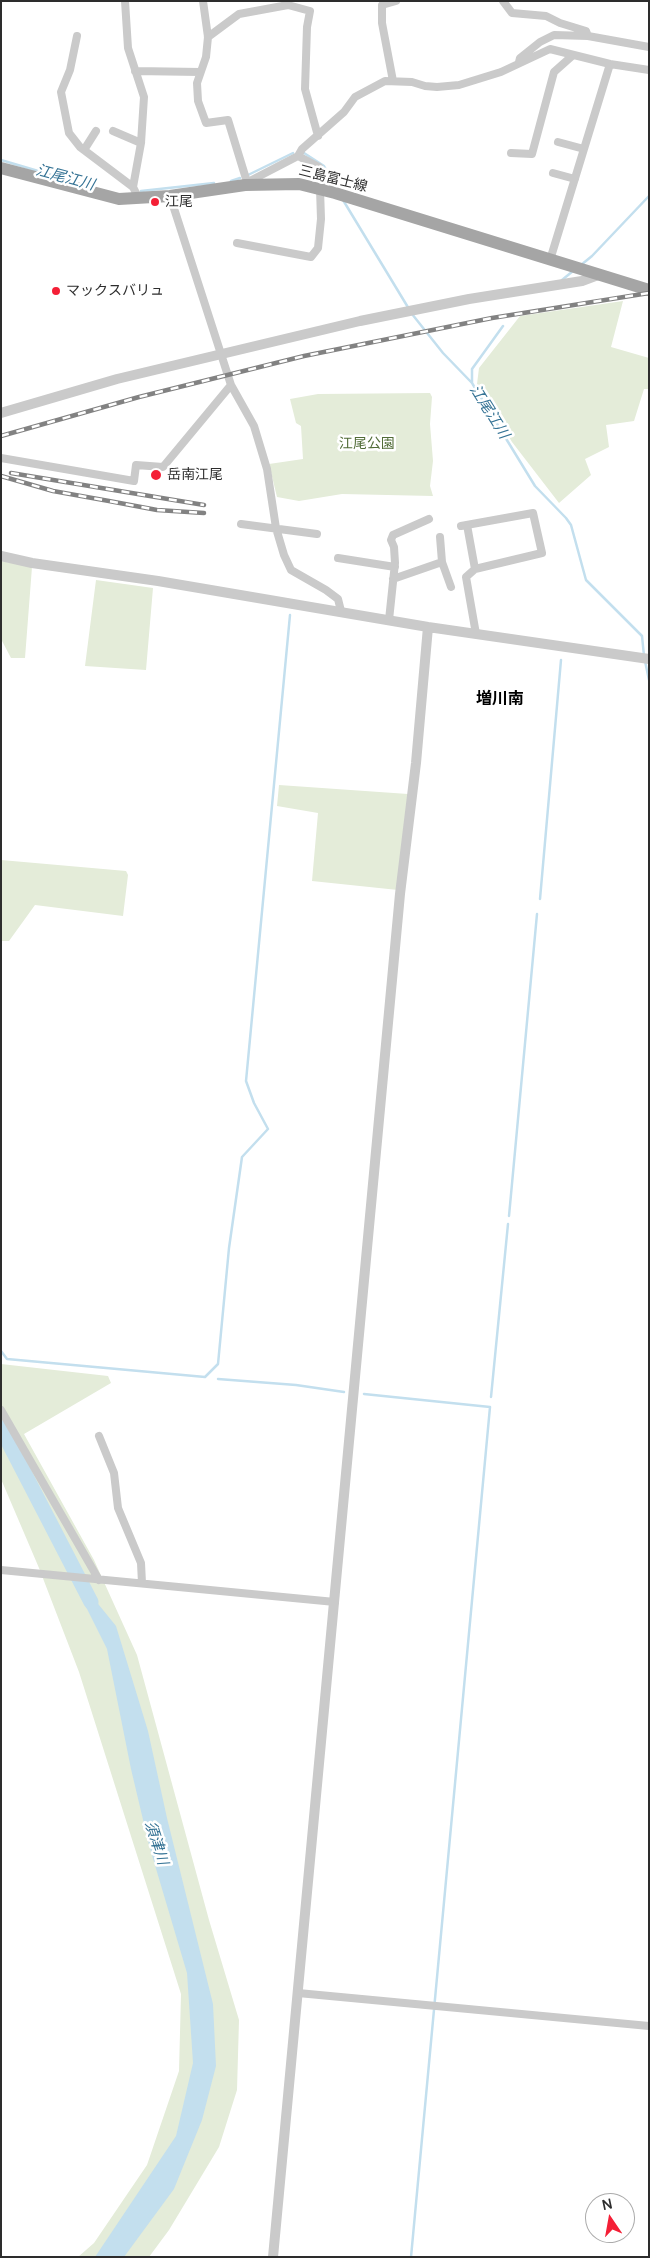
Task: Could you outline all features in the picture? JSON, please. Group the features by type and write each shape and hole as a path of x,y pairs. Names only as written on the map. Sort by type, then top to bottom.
{"main road":[{"name":"三島富士線","path":"1,168 119,199 136,193 170,196 246,183 284,183 320,189 649,290"}],"street":[{"path":"125,1 128,48 144,97 136,193"},
{"path":"203,1 208,37 206,57 197,83 198,101 206,123 228,120 246,183 298,156 302,149 344,112 355,97 386,81 412,82 437,87 459,85 501,72 550,49 572,56 649,70"},
{"path":"392,81 382,23 382,5 396,1"},
{"path":"503,1 512,13 546,16 560,24 586,31 588,36"},
{"path":"208,37 239,14 288,5 310,11 307,27 305,89 318,136"},
{"path":"520,62 520,58 540,42 554,35 588,36 649,47"},
{"path":"77,36 70,70 61,92 69,132 84,150 136,193"},
{"path":"511,153 532,154 554,72 572,56"},
{"path":"550,260 610,64"},
{"path":"135,72 200,72"},
{"path":"84,150 96,131"},
{"path":"113,131 141,143"},
{"path":"558,142 584,149"},
{"path":"298,156 319,167 333,193"},
{"path":"553,173 575,179"},
{"path":"238,243 311,256 318,248 321,219 320,189"},
{"path":"170,196 231,384 254,426 267,468 276,528 284,555 291,570 338,599 341,611"},
{"path":"1,413 117,379 360,321 550,285 582,281 598,275"},
{"path":"1,458 134,481 136,464 163,467 231,384"},
{"path":"475,569 464,525 532,513 542,553 475,569 466,577 476,634"},
{"path":"389,620 394,567 392,536 429,519"},
{"path":"241,524 317,534"},
{"path":"440,537 442,562 451,587"},
{"path":"1,556 32,563 158,581 428,627 645,659"},
{"path":"338,558 394,567"},
{"path":"393,579 442,562"},
{"path":"273,2257 400,894 416,763 428,627"},
{"path":"1,1410 98,1580"},
{"path":"99,1436 114,1473 118,1508 141,1562 142,1583"},
{"path":"1,1570 335,1602"},
{"path":"298,1993 649,2026"}],"green space":[{"path":"623,301 611,347 649,358 649,389 644,389 634,421 606,425 609,447 585,459 591,475 559,503 512,442 477,384 479,368 520,316"},
{"name":"江尾公園","path":"430,393 432,397 430,424 433,461 430,486 433,496 342,494 299,501 277,497 269,464 303,459 301,426 296,423 290,399 318,394"},
{"path":"1,561 32,567 25,658 11,658 1,639"},
{"path":"96,580 153,588 146,670 85,666"},
{"path":"279,785 408,794 398,890 312,881 318,813 277,806"},
{"path":"1,860 126,871 128,875 123,916 35,905 9,941 1,941"},
{"path":"1,1364 108,1376 111,1383 24,1434 94,1560 137,1655 209,1920 239,2020 237,2090 219,2147 169,2230 149,2257 78,2257 94,2243 147,2165 179,2071 181,1994 79,1672 39,1568 1,1479"}],"water":[{"path":"82,1584 116,1626 148,1731 167,1818 213,2004 216,2066 202,2120 174,2189 124,2257 95,2257 176,2136 193,2063 187,1973 149,1845 131,1769 107,1649 75,1585"}],"waterway":[{"name":"江尾江川","path":"248,175 293,153"},
{"name":"江尾江川","path":"304,153 324,166 337,189"},
{"name":"江尾江川","path":"1,160 55,176"},
{"name":"江尾江川","path":"231,181 240,178"},
{"name":"江尾江川","path":"141,191 214,183"},
{"path":"581,265 592,256 649,196"},
{"name":"江尾江川","path":"343,200 409,309"},
{"path":"562,280 573,271"},
{"name":"江尾江川","path":"412,314 443,353 472,383 535,486 571,525 586,580 642,636 644,656"},
{"path":"472,383 472,369 503,326"},
{"path":"1,1351 7,1359 205,1377 218,1364 229,1248 242,1157 268,1129 254,1103 246,1081 290,615"},
{"path":"540,899 561,660"},
{"name":"江尾江川","path":"645,661 649,680"},
{"path":"509,1216 537,914"},
{"path":"491,1397 508,1224"},
{"path":"218,1379 296,1385 344,1392"},
{"path":"364,1394 490,1407 411,2257"},
{"name":"須津川","path":"1,1428 91,1602"}],"railway":[{"path":"1,436 139,397 304,356 492,318 649,293"},
{"path":"11,473 204,505"},
{"path":"1,476 53,491 157,510 204,513"}],"place":[{"name":"江尾","path":"155,202"},
{"name":"マックスバリュ","path":"56,291"},
{"name":"岳南江尾","path":"156,475"}],"district":[{"name":"増川南","path":"500,700"}]}
